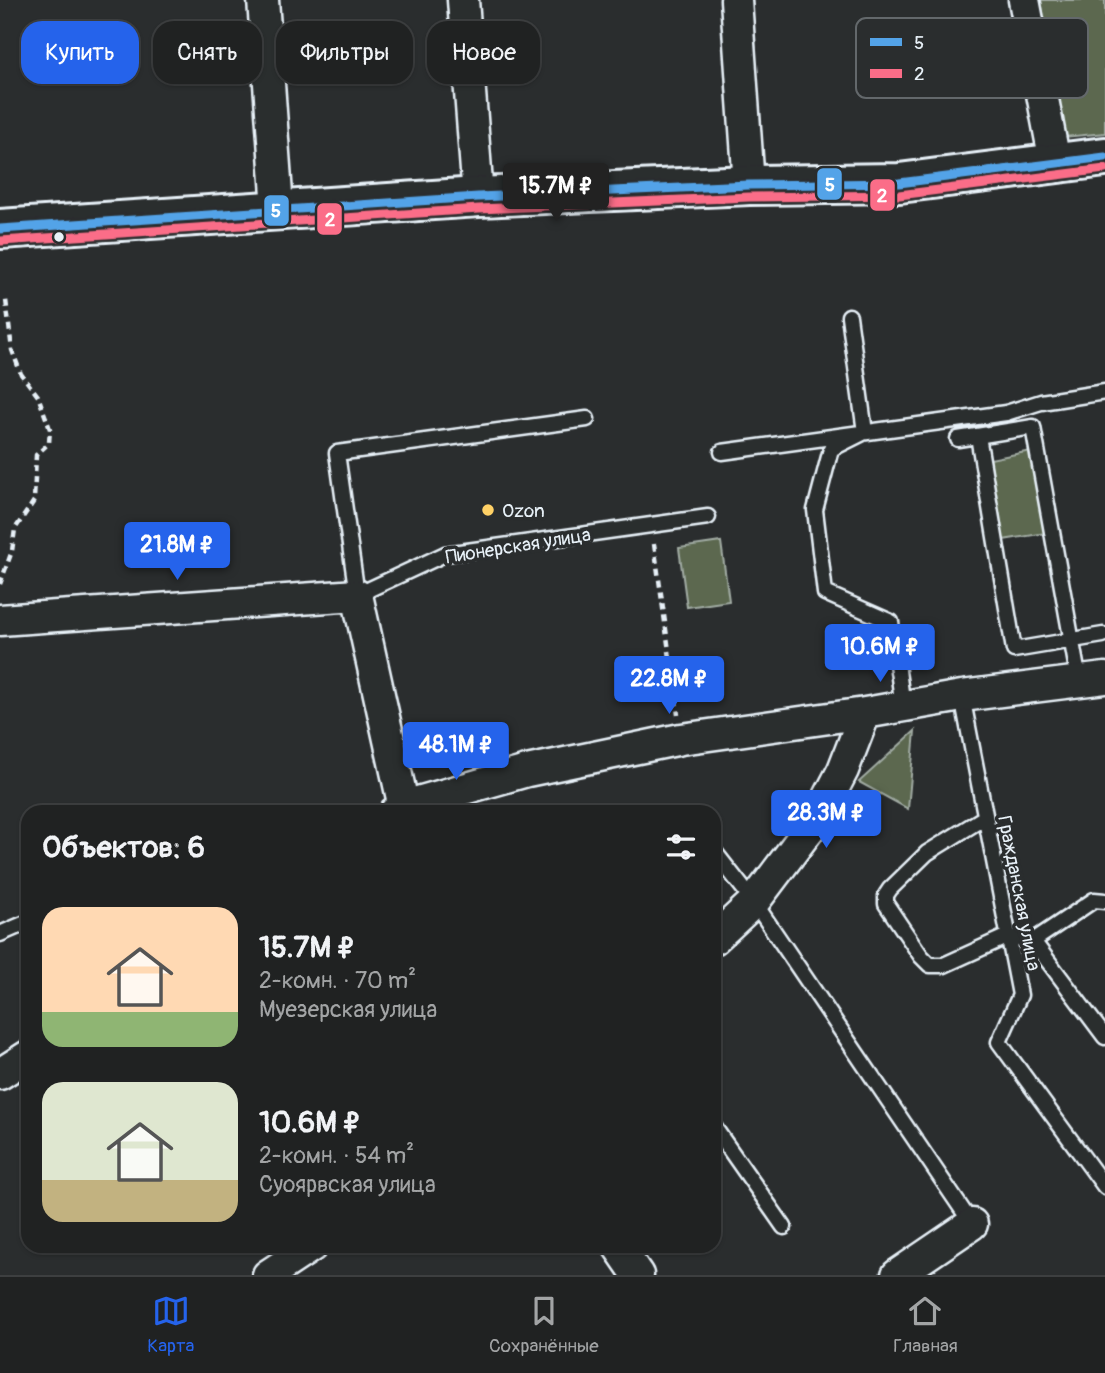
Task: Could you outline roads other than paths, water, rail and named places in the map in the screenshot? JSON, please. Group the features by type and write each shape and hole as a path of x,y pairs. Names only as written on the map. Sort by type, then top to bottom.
{"main road":[{"path":"0,229 478,197 749,185 899,183 1105,157"}],"street":[{"path":"263,0 278,209"},
{"path":"463,0 478,197"},
{"path":"736,0 749,185"},
{"path":"1024,0 1027,18"},
{"path":"1043,98 1055,162"},
{"path":"357,595 400,805"},
{"name":"Пионерская улица","path":"0,620 357,595"},
{"path":"418,805 527,771 681,739 1092,679"},
{"path":"721,933 754,902 819,816 843,770 865,713"},
{"path":"470,805 488,784"},
{"path":"0,1074 21,1060"},
{"path":"897,1275 972,1224"},
{"path":"268,1275 301,1253"},
{"path":"623,1253 639,1275"}],"lane":[{"path":"849,316 865,432"},
{"path":"722,452 865,432 1105,392"},
{"path":"1005,407 1011,431"},
{"path":"357,595 337,453 587,419"},
{"path":"958,439 1033,427 1072,640 1092,679"},
{"path":"865,432 831,449 815,510 825,593 891,622 903,706"},
{"path":"978,436 1014,650 1103,635"},
{"name":"Пионерская улица","path":"357,595 445,554 708,517"},
{"name":"Гражданская улица","path":"962,696 1020,995 999,1042 1105,1187"},
{"path":"985,817 927,853 890,888 886,895 886,904 930,965 944,965 1008,936 1032,941 1105,1037"},
{"path":"721,859 754,902 972,1224"},
{"path":"1032,941 1094,900 1105,901"},
{"path":"0,934 21,925"},
{"path":"721,1137 783,1227"}],"place":[{"name":"Ozon","path":"488,510"}]}
